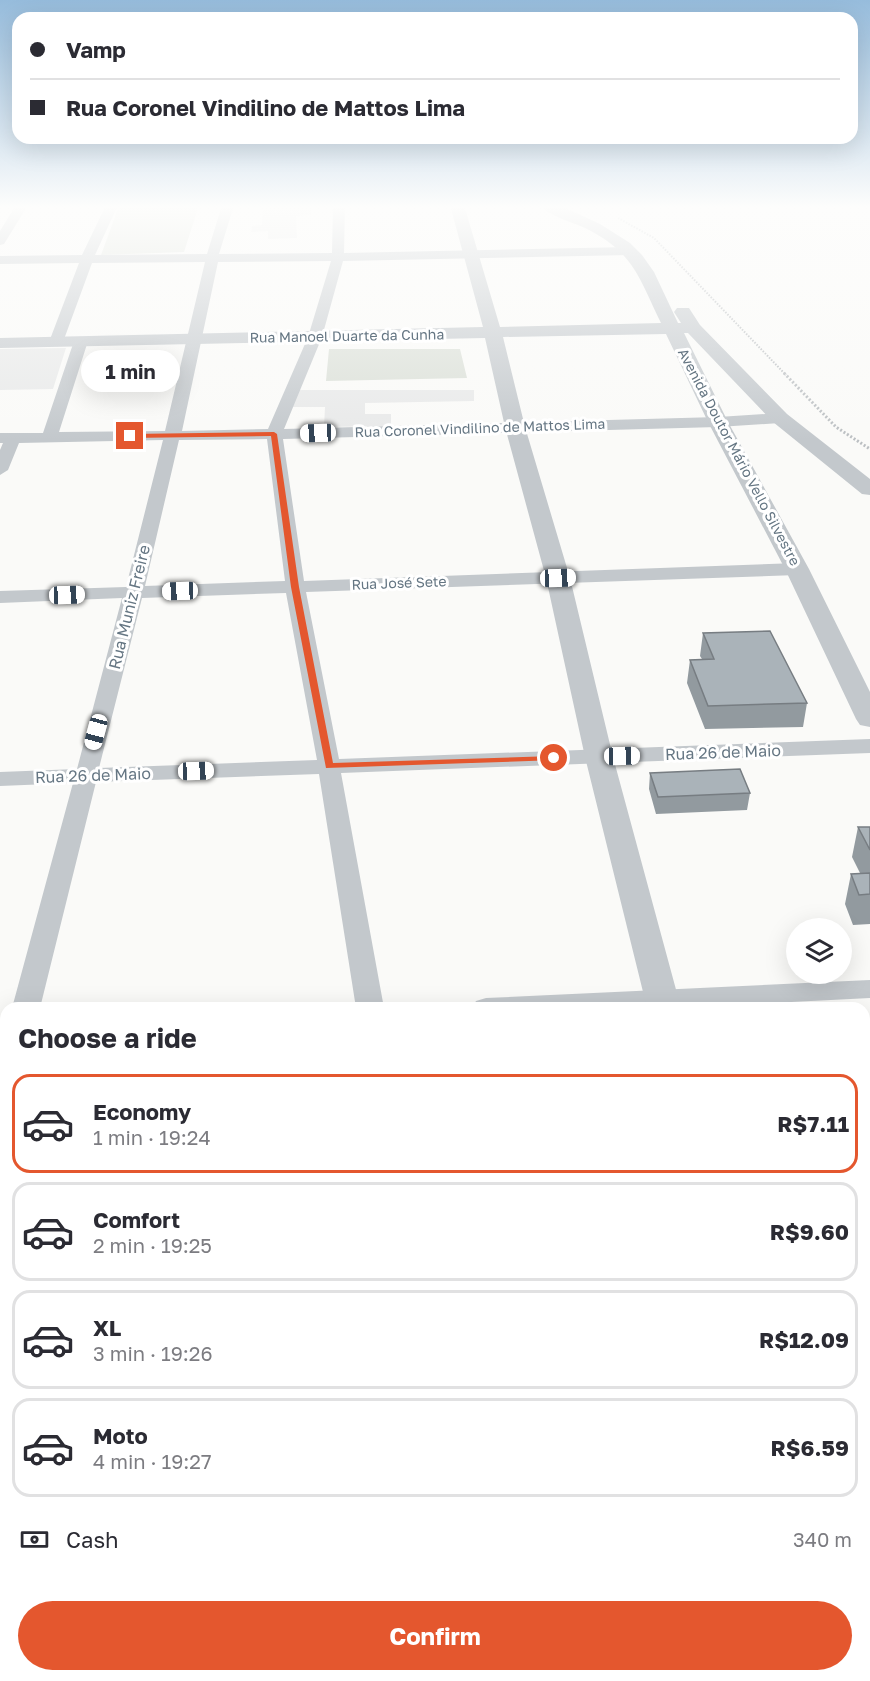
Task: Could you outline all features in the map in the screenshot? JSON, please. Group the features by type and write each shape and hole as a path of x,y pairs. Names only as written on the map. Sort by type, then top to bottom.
{"street":[{"path":"56,342 78,283"},
{"name":"Rua Muniz Freire","path":"28,1002 84,776 134,593 206,283"},
{"path":"330,283 315,337 274,434 295,587 329,766 369,1002"},
{"path":"479,283 515,427 558,578 599,757 662,1002"},
{"name":"Avenida Doutor Mário Vello Silvestre","path":"652,283 718,422 797,569 870,719"},
{"path":"660,283 667,290 693,328 780,418 870,489"},
{"name":"Rua Manoel Duarte da Cunha","path":"0,343 693,328"},
{"path":"49,438 81,341"},
{"name":"Rua Coronel Vindilino de Mattos Lima","path":"7,438 274,434 718,422 780,418"},
{"path":"0,470 7,438"},
{"name":"Rua José Sete","path":"0,597 797,569"},
{"name":"Rua 26 de Maio","path":"0,779 870,746"},
{"path":"691,1002 870,989"}],"path":[{"path":"698,283 836,427 870,449"}],"shaded area":[{"path":"66,348 53,389 0,390 0,349"},
{"path":"329,349 460,349 467,378 326,381"},
{"path":"293,390 474,390 474,401 365,403 365,414 391,414 391,426 324,427 325,407 291,407"}],"building":[{"path":"770,631 807,703 708,706 690,660 714,659 703,633"},
{"path":"740,769 750,793 658,797 650,773"},
{"path":"858,827 870,827 870,850"},
{"path":"870,873 870,894 859,895 851,874"}],"route":[{"path":"130,436 274,434 295,587 329,766 554,758"}]}
